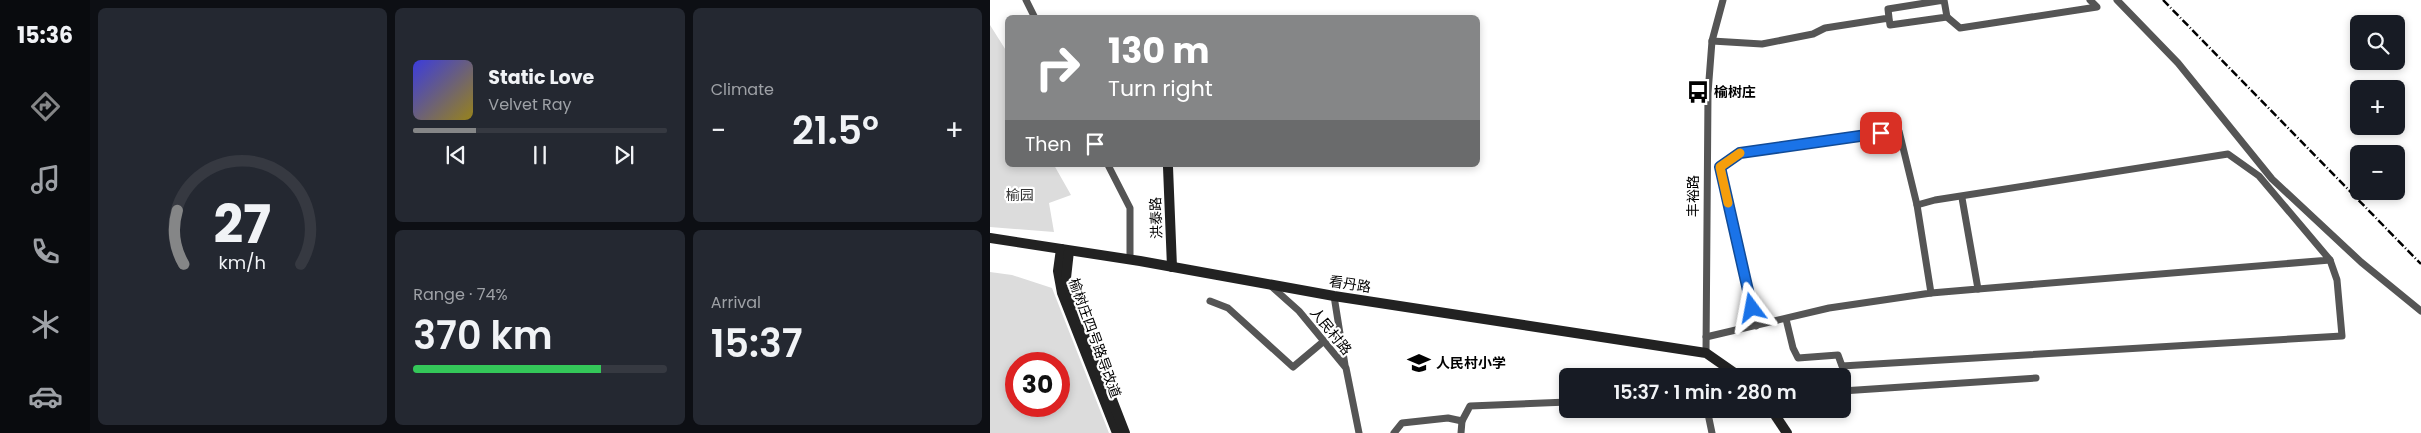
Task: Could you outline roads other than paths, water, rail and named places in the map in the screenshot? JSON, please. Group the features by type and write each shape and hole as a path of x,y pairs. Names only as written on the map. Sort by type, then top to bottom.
{"street":[{"path":"1026,0 1034,15"},
{"name":"丰裕路","path":"1706,352 1707,130 1712,41 1723,0"},
{"path":"1947,17 1890,25 1888,9 1945,0 1947,17 1960,28 2097,7 2090,0"},
{"path":"2117,0 2178,63 2272,179 2361,262 2421,311"},
{"path":"1712,41 1762,44 1813,34 1825,28 1889,18"},
{"path":"1756,326 1720,167 1740,153 1899,131 1917,205 1931,293"},
{"path":"1786,319 1793,348 1798,358 1838,355 1842,366 2342,336 2337,280 2330,260 2259,176 2228,154 1962,198 1935,200 1917,205"},
{"path":"1109,167 1130,208 1130,260"},
{"name":"洪泰路","path":"1168,167 1172,267"},
{"path":"1962,198 1978,289"},
{"name":"看丹路","path":"990,238 1172,267 1334,296 1706,352"},
{"name":"榆树庄四号路导改道","path":"1065,250 1058,271 1062,293 1118,433"},
{"name":"榆树庄四号路导改道","path":"1065,250 1069,289 1125,433"},
{"path":"1706,338 1829,308 1931,293 2330,260"},
{"name":"人民村路","path":"1270,285 1299,311 1346,368 1359,433"},
{"path":"1334,296 1346,368"},
{"path":"1210,301 1228,308 1293,366 1324,341"},
{"path":"1706,352 1728,368"},
{"path":"1851,390 2036,378"},
{"path":"1461,433 1462,421 1470,406 1559,402"},
{"path":"1394,433 1402,423 1448,418 1462,421"},
{"path":"1709,418 1712,433"},
{"path":"1777,418 1787,433"}],"railway":[{"path":"2163,0 2421,264"}],"place":[{"name":"榆树庄","path":"1698,92"},
{"name":"人民村小学","path":"1419,363"}],"park label":[{"name":"榆园","path":"1020,195"}]}
